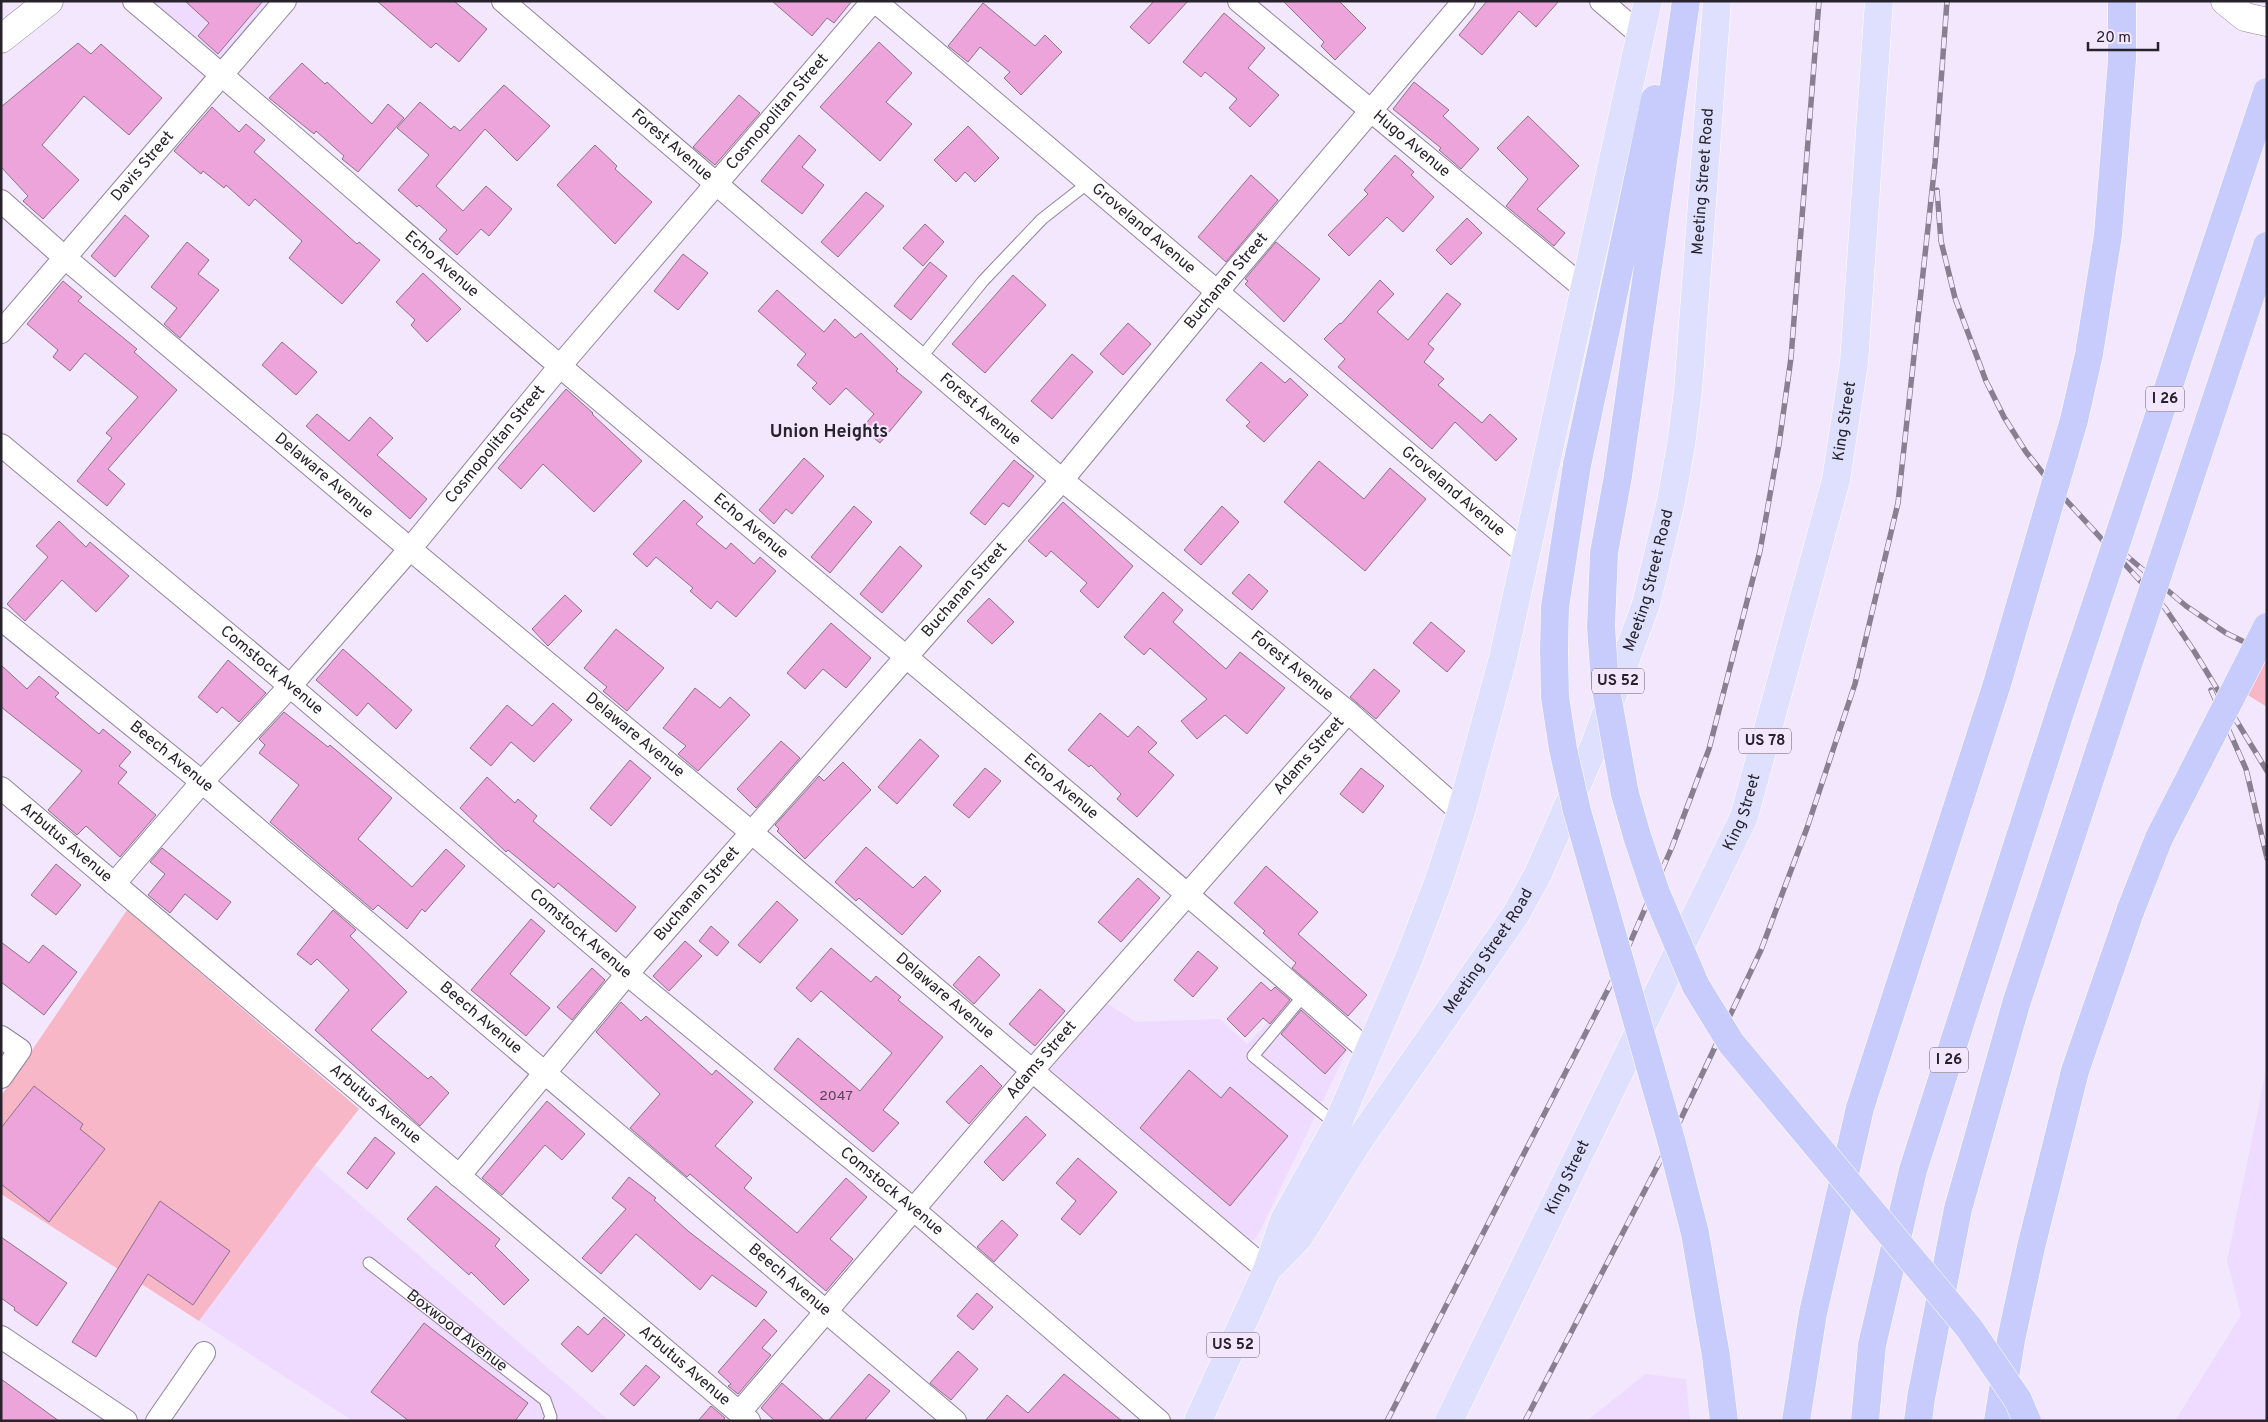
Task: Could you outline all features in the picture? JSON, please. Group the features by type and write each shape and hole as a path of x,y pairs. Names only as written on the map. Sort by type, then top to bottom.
{"highway":[{"path":"1671,1 1661,72 1577,465 1555,607 1555,697 1563,749 1577,811 1672,1142 1695,1233 1716,1356 1724,1421"},
{"path":"1686,1 1618,476 1604,553 1601,627 1605,684 1625,794 1656,893 1693,977 1731,1043 1969,1328 2018,1400 2027,1421"},
{"path":"1796,1421 1813,1312 1860,1108 1997,684 2072,430 2089,354 2110,216 2122,60 2122,1"},
{"name":"I 26","path":"1865,1421 1872,1345 1913,1170 2062,706 2267,92"},
{"path":"1918,1421 1920,1398 1958,1209 2016,1004 2267,246"},
{"path":"1998,1421 2011,1340 2031,1247 2075,1071 2131,909 2159,838 2267,627"}],"main road":[{"name":"Meeting Street Road","path":"1198,1421 1267,1270 1284,1220 1337,1125 1409,958 1439,880 1461,812 1504,658 1648,1"},
{"name":"Meeting Street Road","path":"1267,1270 1298,1238 1358,1142 1516,914 1538,874 1596,744 1646,604 1671,501 1688,391 1717,1"},
{"name":"King Street","path":"1449,1421 1744,817 1836,480 1854,363 1879,1"}],"street":[{"path":"1,39 48,1"},
{"name":"Echo Avenue","path":"134,1 560,366 1189,894 1368,1052"},
{"name":"Davis Street","path":"1,332 285,1"},
{"name":"Forest Avenue","path":"503,1 920,360 1062,480 1348,712 1461,812"},
{"name":"Cosmopolitan Street","path":"114,884 202,782 290,686 410,549 560,366 874,1"},
{"name":"Groveland Avenue","path":"874,1 1526,554"},
{"name":"Hugo Avenue","path":"1239,1 1370,112 1584,288"},
{"name":"Buchanan Street","path":"459,1176 627,974 1062,480 1217,292 1464,1"},
{"path":"1601,1 1641,34"},
{"path":"2225,1 2245,17 2267,22"},
{"name":"Delaware Avenue","path":"1,201 64,257 410,549 751,832 1267,1270"},
{"name":"Comstock Avenue","path":"1,445 290,686 627,974 913,1209 1159,1421"},
{"name":"Beech Avenue","path":"1,619 202,782 955,1421"},
{"name":"Adams Street","path":"744,1417 826,1311 913,1209 1348,712"},
{"name":"Arbutus Avenue","path":"1,788 744,1417"},
{"path":"1,1037 20,1050 1,1077"},
{"path":"1,1337 126,1421"},
{"path":"157,1421 204,1353"}],"lane":[{"path":"920,360 983,281 1042,220 1088,182"},
{"path":"1304,995 1253,1056 1337,1125"},
{"name":"Boxwood Avenue","path":"369,1263 545,1400 550,1417 549,1421"}],"shaded area":[{"path":"134,1 285,1 222,75"},
{"path":"2267,627 2267,707 2235,687"},
{"path":"127,910 359,1109 199,1321 1,1194 1,1096"},
{"path":"1299,991 1353,1038 1257,1237 1253,1240 1247,1253 1032,1071 1097,997 1136,1022 1220,1019 1247,1044"},
{"path":"2267,1066 2267,1421 2175,1421 2241,1315 2227,1261"},
{"path":"315,1165 609,1421 353,1421 199,1321"},
{"path":"1645,1374 1686,1379 1690,1421 1587,1421"}],"building":[{"path":"185,1 263,1 218,54 198,36 209,23"},
{"path":"377,1 454,1 487,29 459,62 436,43 431,48"},
{"path":"772,1 852,1 834,23 827,18 812,36"},
{"path":"1154,1 1188,1 1149,44 1130,27"},
{"path":"1283,1 1339,1 1366,28 1335,60 1321,46 1324,42"},
{"path":"1487,1 1559,1 1536,27 1519,11 1482,55 1459,35"},
{"path":"983,3 1035,46 1045,35 1062,52 1021,95 1004,78 1010,72 980,47 968,62 948,46"},
{"path":"1224,13 1265,48 1248,68 1279,95 1250,127 1229,108 1237,99 1205,72 1201,77 1183,62"},
{"path":"879,42 912,73 886,102 912,124 880,161 820,107"},
{"path":"78,43 91,54 101,44 162,98 129,135 84,96 42,145 79,180 43,219 23,201 28,196 1,167 1,107"},
{"path":"302,63 325,84 327,82 372,124 388,104 404,118 358,172 342,159 344,156 316,131 314,134 269,98"},
{"path":"1414,82 1449,110 1443,116 1479,149 1461,169 1439,150 1441,148 1393,109"},
{"path":"504,85 550,126 517,161 485,129 436,186 463,211 486,186 512,209 489,236 481,229 457,255 439,239 447,230 419,205 417,207 398,190 429,155 397,128 420,102 451,129 454,126 460,131"},
{"path":"739,95 760,113 715,165 693,147"},
{"path":"212,107 239,132 246,124 265,140 254,152 357,244 359,242 380,260 342,304 289,258 302,241 255,199 249,206 226,185 224,188 203,171 201,174 174,151"},
{"path":"1528,116 1579,166 1537,209 1565,233 1554,246 1506,206 1528,179 1497,148"},
{"path":"968,126 999,158 975,182 965,172 956,182 934,160"},
{"path":"799,135 816,150 802,167 824,185 802,214 761,181"},
{"path":"595,145 617,166 615,169 652,202 615,244 557,185"},
{"path":"1395,155 1414,172 1411,175 1434,197 1403,232 1387,217 1349,256 1328,235 1368,194 1364,190"},
{"path":"1251,175 1278,200 1226,262 1198,237"},
{"path":"866,192 884,206 838,257 821,242"},
{"path":"125,215 149,236 115,277 91,256"},
{"path":"1467,218 1482,233 1451,265 1436,250"},
{"path":"925,224 944,242 923,266 903,248"},
{"path":"187,242 209,260 198,274 219,290 180,338 164,324 177,308 151,287"},
{"path":"1276,242 1320,279 1284,322 1245,284 1248,281 1245,279"},
{"path":"683,254 708,273 678,310 654,291"},
{"path":"930,262 947,276 911,320 894,306"},
{"path":"423,273 461,309 427,342 411,325 415,320 396,302"},
{"path":"1013,275 1046,305 985,373 952,344"},
{"path":"1380,280 1394,294 1377,312 1408,340 1447,293 1461,304 1428,344 1434,349 1424,362 1444,379 1438,385 1482,423 1490,414 1517,439 1496,461 1455,422 1432,449 1338,367 1345,359 1324,339 1341,324"},
{"path":"63,281 82,297 78,301 137,349 134,352 177,390 108,469 125,484 107,506 77,481 112,438 106,433 138,397 85,353 70,371 53,357 58,350 27,324"},
{"path":"777,290 824,332 835,319 855,338 861,333 898,369 896,371 922,392 880,443 862,428 874,414 846,388 830,405 812,388 817,383 797,365 806,354 758,311"},
{"path":"1128,323 1151,344 1123,375 1100,354"},
{"path":"282,342 317,372 296,395 262,365"},
{"path":"1072,354 1093,372 1052,419 1031,401"},
{"path":"1261,362 1285,383 1290,378 1308,395 1264,442 1246,426 1250,422 1226,400"},
{"path":"566,389 642,461 594,512 543,464 521,489 498,468"},
{"path":"317,414 349,441 370,417 393,438 377,455 427,499 410,519 306,426"},
{"path":"804,458 824,476 792,514 786,509 774,524 759,510"},
{"path":"1014,460 1034,476 1009,507 1003,503 985,525 970,513"},
{"path":"1319,461 1364,499 1390,468 1426,499 1365,571 1284,502"},
{"path":"684,500 703,517 696,524 726,549 731,543 754,564 760,557 776,571 736,617 717,601 711,609 690,591 693,588 656,557 647,567 633,554"},
{"path":"1063,502 1133,566 1098,608 1080,591 1087,583 1051,551 1046,557 1028,541"},
{"path":"854,506 872,522 830,573 811,557"},
{"path":"1222,506 1239,522 1201,565 1184,550"},
{"path":"59,521 86,547 90,542 129,576 96,612 62,580 25,621 7,604 48,557 36,546"},
{"path":"900,546 922,566 882,613 860,594"},
{"path":"1249,574 1268,591 1252,610 1232,593"},
{"path":"1163,592 1183,610 1173,622 1226,669 1240,652 1285,688 1247,734 1225,715 1197,739 1181,721 1207,699 1150,648 1144,655 1124,637"},
{"path":"565,595 582,611 548,646 532,629"},
{"path":"989,598 1014,622 992,644 967,621"},
{"path":"1431,622 1465,651 1447,672 1413,643"},
{"path":"831,623 871,658 846,688 823,669 805,689 787,673"},
{"path":"616,629 664,668 627,711 603,691 607,687 584,668"},
{"path":"343,649 412,710 396,729 368,703 357,716 316,680"},
{"path":"228,660 266,693 239,722 222,707 217,713 198,697"},
{"path":"1,665 27,689 39,676 59,693 55,697 99,734 103,729 131,752 119,766 127,772 118,783 156,815 120,857 86,826 77,835 48,810 82,771 1,707"},
{"path":"1374,669 1400,691 1376,719 1350,697"},
{"path":"695,688 720,708 730,697 750,715 698,771 678,754 686,746 663,728"},
{"path":"553,703 572,720 534,762 511,742 491,766 470,748 507,705 532,726"},
{"path":"284,712 328,747 330,745 392,798 358,839 412,887 446,849 465,866 425,912 422,909 407,929 378,905 373,910 270,822 299,785 259,753 265,745 259,739"},
{"path":"1100,713 1128,737 1138,726 1157,743 1148,752 1174,775 1137,817 1117,799 1121,794 1091,765 1089,767 1068,750"},
{"path":"920,739 939,756 897,804 878,787"},
{"path":"781,741 800,758 756,808 737,789"},
{"path":"630,760 651,778 611,826 590,808"},
{"path":"843,762 871,790 805,859 777,831 779,829 775,825 819,776 824,781"},
{"path":"985,768 1001,781 969,818 953,805"},
{"path":"1361,768 1384,786 1363,813 1340,794"},
{"path":"487,777 515,803 518,799 537,816 533,821 636,907 616,932 558,883 554,888 508,850 506,852 460,808"},
{"path":"866,847 913,888 925,876 941,891 902,935 859,898 856,901 835,882"},
{"path":"162,848 231,902 217,920 185,894 170,913 148,895 165,874 150,862"},
{"path":"56,864 81,885 56,915 31,895"},
{"path":"1266,866 1318,912 1298,934 1367,995 1348,1016 1292,968 1296,963 1234,903"},
{"path":"1138,878 1160,898 1121,942 1098,922"},
{"path":"777,901 798,920 760,963 738,945"},
{"path":"333,910 356,930 350,936 407,992 371,1030 428,1079 431,1076 449,1093 420,1126 315,1030 349,990 317,959 311,965 297,954"},
{"path":"531,919 545,931 510,974 550,1008 526,1036 471,990"},
{"path":"711,926 729,942 717,956 699,941"},
{"path":"685,941 702,956 669,991 653,976"},
{"path":"1,942 29,963 43,945 77,972 44,1015 1,982"},
{"path":"831,948 871,982 876,976 901,997 898,1000 943,1037 883,1110 899,1123 873,1152 774,1069 798,1038 860,1091 892,1053 821,991 811,1002 796,988"},
{"path":"1198,951 1218,968 1193,997 1174,980"},
{"path":"979,956 1000,975 974,1004 953,985"},
{"path":"592,968 605,980 572,1020 557,1007"},
{"path":"1261,982 1271,991 1275,987 1290,1000 1270,1024 1263,1018 1245,1037 1227,1019"},
{"path":"1040,989 1065,1011 1035,1046 1009,1024"},
{"path":"621,1002 641,1021 646,1016 712,1075 716,1070 753,1102 715,1146 752,1178 744,1188 797,1233 846,1178 867,1197 830,1239 853,1259 826,1291 690,1174 687,1177 630,1128 660,1094 596,1032"},
{"path":"1301,1010 1346,1050 1325,1074 1281,1034"},
{"path":"981,1065 1002,1086 969,1124 946,1102"},
{"path":"1189,1070 1221,1098 1230,1087 1288,1136 1230,1206 1140,1128"},
{"path":"34,1086 83,1124 80,1129 105,1149 49,1222 1,1184 1,1128"},
{"path":"547,1101 585,1134 562,1160 545,1145 502,1195 482,1178"},
{"path":"1026,1116 1046,1135 1003,1181 984,1162"},
{"path":"375,1137 395,1153 367,1189 347,1173"},
{"path":"1078,1158 1117,1192 1080,1235 1061,1219 1076,1201 1056,1183"},
{"path":"629,1177 656,1198 654,1200 688,1231 767,1292 756,1307 712,1275 700,1290 636,1234 601,1274 582,1258 626,1209 612,1198"},
{"path":"436,1186 500,1239 495,1246 529,1280 504,1305 471,1272 469,1275 407,1219"},
{"path":"160,1201 230,1251 193,1305 148,1274 96,1357 72,1342"},
{"path":"1002,1220 1018,1235 994,1262 977,1247"},
{"path":"1,1237 67,1283 37,1326 1,1298"},
{"path":"977,1293 993,1307 973,1330 957,1316"},
{"path":"604,1317 625,1335 592,1372 561,1344 578,1326 588,1335"},
{"path":"764,1319 777,1331 762,1348 771,1355 738,1394 728,1386 731,1384 718,1372"},
{"path":"424,1323 528,1403 515,1421 409,1421 371,1392"},
{"path":"958,1351 978,1369 951,1400 930,1383"},
{"path":"646,1365 660,1377 634,1406 620,1394"},
{"path":"869,1374 890,1391 864,1421 828,1421"},
{"path":"1064,1374 1122,1421 985,1421 1007,1395 1028,1413"},
{"path":"1,1379 59,1421 1,1421"},
{"path":"782,1383 825,1421 775,1421 761,1408"},
{"path":"711,1406 725,1418 723,1421 698,1421"}],"railway":[{"path":"1387,1421 1619,968 1672,847 1709,749 1760,551 1779,444 1791,358 1819,1"},
{"path":"1525,1421 1670,1142 1761,950 1807,828 1855,684 1898,503 1935,163 1947,1"},
{"path":"1937,190 1941,241 1955,298 1986,381 2004,417 2026,452 2054,487 2165,608 2194,651 2267,771"},
{"path":"2122,552 2186,606 2226,633 2267,653"},
{"path":"2211,690 2246,769 2267,858"}],"district":[{"name":"Union Heights","path":"829,432"}]}
